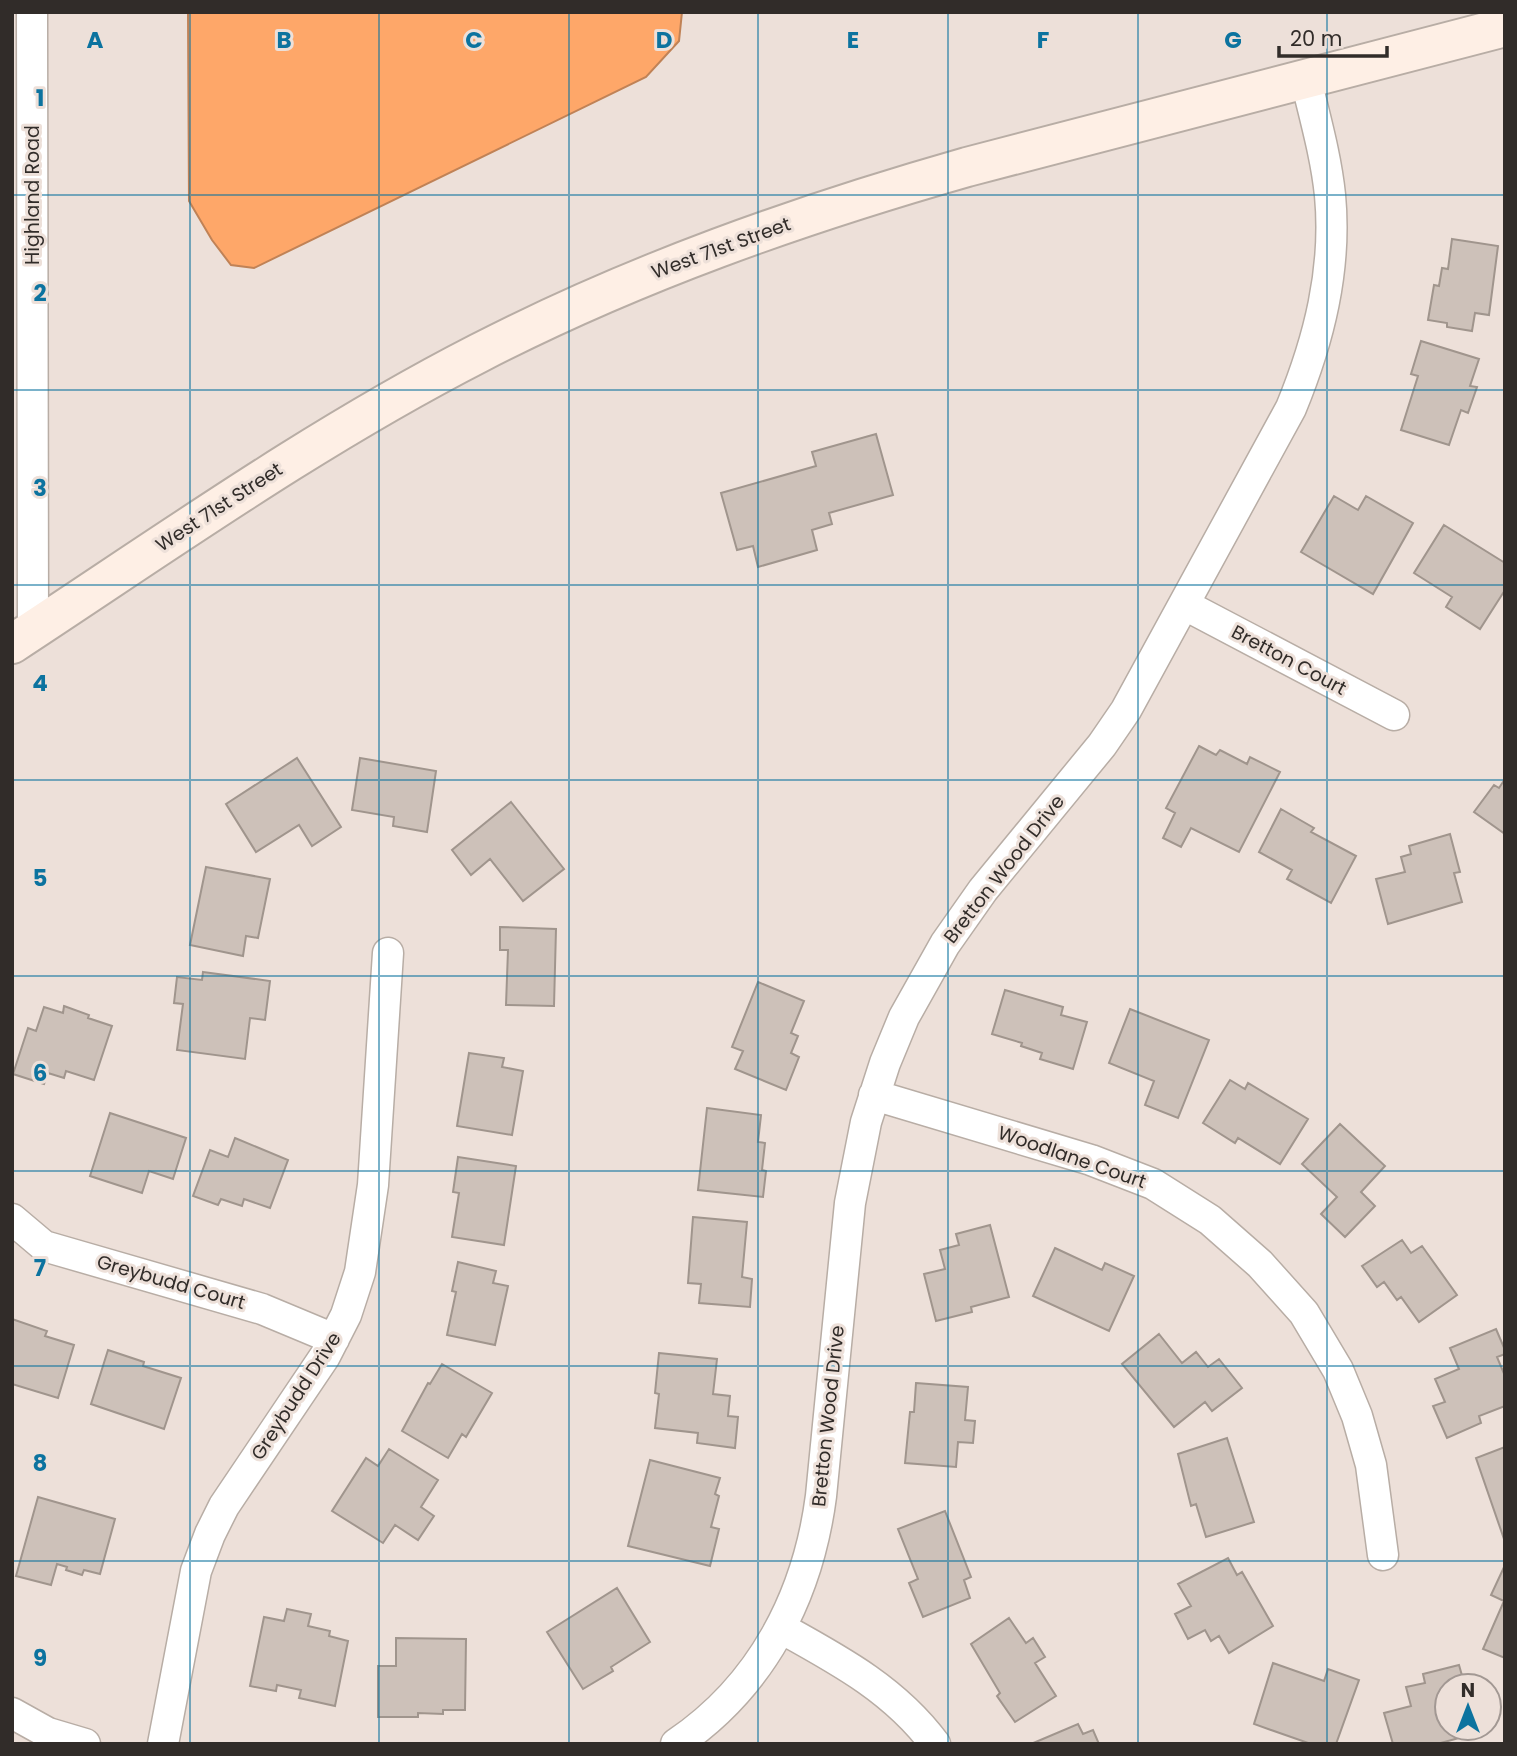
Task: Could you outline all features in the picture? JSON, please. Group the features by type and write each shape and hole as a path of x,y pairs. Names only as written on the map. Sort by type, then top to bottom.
{"main road":[{"name":"West 71st Street","path":"23,637 304,451 480,352 586,302 742,238 886,190 1505,27"}],"street":[{"name":"Highland Road","path":"23,637 32,12"},
{"name":"Bretton Wood Drive","path":"676,1744 733,1695 758,1666 782,1628 807,1568 817,1525 850,1203 859,1149 874,1095 904,1017 944,944 983,890 1114,729 1185,605 1291,408 1319,330 1328,279 1330,203 1322,146 1306,80"},
{"name":"Bretton Court","path":"1185,605 1394,715"},
{"name":"Greybudd Drive","path":"163,1744 196,1572 210,1534 224,1506 334,1339 353,1297 364,1253 373,1185 388,953"},
{"name":"Woodlane Court","path":"874,1095 1091,1160 1153,1184 1210,1220 1261,1264 1304,1313 1343,1382 1357,1416 1371,1465 1383,1555"},
{"name":"Greybudd Court","path":"12,1219 44,1245 262,1309 334,1339"},
{"path":"782,1628 870,1680 903,1707 935,1744"},
{"path":"12,1713 48,1732 85,1744"}],"shaded area":[{"path":"188,12 682,12 679,41 646,77 254,268 231,265 212,240 189,201"}],"building":[{"path":"1452,239 1498,246 1489,315 1475,313 1472,331 1447,327 1447,323 1428,320 1434,285 1439,286 1442,268 1448,269"},
{"path":"1421,341 1479,359 1470,386 1477,387 1468,413 1461,410 1449,445 1401,430 1418,376 1411,374"},
{"path":"876,434 893,495 829,513 832,524 812,530 817,550 758,567 753,546 737,550 721,493 816,466 812,452"},
{"path":"1334,496 1358,510 1366,496 1413,523 1373,594 1301,552"},
{"path":"1444,525 1505,563 1505,590 1480,629 1446,607 1452,597 1414,573"},
{"path":"1199,746 1216,755 1220,750 1247,764 1250,757 1280,772 1239,852 1191,828 1181,847 1163,838 1175,813 1166,808"},
{"path":"297,758 341,827 312,846 299,825 256,852 226,804"},
{"path":"360,758 436,771 427,832 393,826 394,817 352,810"},
{"path":"1505,779 1505,834 1474,812 1494,785 1499,788"},
{"path":"511,802 564,869 523,901 490,859 471,875 452,850"},
{"path":"1281,809 1314,828 1311,832 1356,856 1331,903 1287,879 1292,870 1259,852"},
{"path":"1450,834 1460,872 1454,873 1462,902 1388,924 1376,879 1405,872 1401,857 1411,854 1409,846"},
{"path":"206,867 270,879 258,938 246,936 243,956 190,945"},
{"path":"500,927 556,929 554,1006 506,1005 508,950 500,950"},
{"path":"203,972 270,981 265,1020 250,1018 245,1059 177,1050 183,1004 174,1003 177,977 202,980"},
{"path":"758,982 804,1001 791,1033 798,1036 791,1053 799,1057 786,1090 735,1069 743,1051 732,1047"},
{"path":"1005,990 1063,1007 1061,1015 1087,1022 1073,1069 1040,1059 1042,1053 1021,1046 1022,1043 992,1034"},
{"path":"64,1006 112,1026 94,1080 66,1071 64,1078 48,1073 44,1084 13,1074 28,1028 36,1031 44,1007 63,1013"},
{"path":"1130,1009 1209,1040 1178,1118 1145,1105 1154,1081 1109,1063"},
{"path":"469,1053 504,1058 502,1067 523,1071 512,1135 457,1126"},
{"path":"1230,1080 1245,1089 1248,1083 1308,1119 1280,1164 1238,1138 1235,1143 1203,1123"},
{"path":"707,1108 761,1115 758,1142 765,1143 763,1197 698,1190"},
{"path":"110,1113 186,1138 173,1179 149,1171 142,1193 90,1176"},
{"path":"1340,1124 1385,1166 1361,1192 1375,1206 1345,1237 1321,1214 1337,1197 1302,1164"},
{"path":"235,1138 288,1160 270,1208 244,1199 242,1206 221,1199 218,1205 193,1196 210,1150 228,1157"},
{"path":"458,1157 516,1166 504,1245 452,1237 459,1193 453,1192"},
{"path":"693,1217 747,1222 742,1277 752,1279 750,1307 699,1303 701,1284 688,1283"},
{"path":"990,1225 1009,1297 971,1307 972,1312 936,1321 924,1274 945,1269 940,1250 959,1245 956,1234"},
{"path":"1402,1240 1411,1253 1422,1246 1457,1295 1419,1322 1401,1297 1397,1300 1384,1282 1377,1287 1362,1266"},
{"path":"1055,1248 1102,1270 1105,1263 1134,1276 1109,1331 1033,1296"},
{"path":"458,1262 496,1271 493,1283 508,1286 495,1345 447,1335 456,1292 452,1291"},
{"path":"12,1319 47,1331 45,1336 74,1345 58,1398 12,1384"},
{"path":"1496,1329 1505,1350 1505,1354 1497,1357 1505,1376 1505,1406 1479,1416 1481,1423 1447,1438 1433,1406 1445,1402 1435,1379 1459,1369 1450,1348"},
{"path":"1159,1334 1182,1363 1196,1352 1208,1367 1219,1359 1242,1388 1212,1411 1205,1402 1174,1427 1122,1364"},
{"path":"108,1350 144,1362 143,1366 181,1378 164,1429 91,1404"},
{"path":"659,1353 717,1359 713,1394 730,1396 728,1416 738,1417 735,1448 697,1443 698,1433 655,1428 659,1394 655,1393"},
{"path":"442,1364 492,1393 466,1437 462,1434 448,1458 402,1431 428,1383 430,1384"},
{"path":"916,1383 968,1387 965,1420 975,1421 973,1443 958,1442 956,1467 905,1463"},
{"path":"1227,1438 1254,1522 1206,1537 1196,1504 1191,1506 1178,1454"},
{"path":"1505,1447 1505,1542 1476,1458"},
{"path":"389,1449 438,1480 421,1507 434,1516 418,1540 395,1525 383,1543 332,1511 366,1458 378,1466"},
{"path":"650,1460 720,1478 715,1494 719,1496 711,1527 719,1529 710,1566 628,1546"},
{"path":"38,1497 115,1519 100,1574 84,1570 82,1575 57,1564 51,1585 16,1576"},
{"path":"945,1511 971,1577 964,1580 970,1598 923,1617 909,1583 918,1579 898,1529"},
{"path":"1228,1558 1237,1575 1242,1572 1273,1626 1229,1653 1219,1636 1211,1641 1205,1630 1188,1639 1175,1614 1191,1606 1178,1584"},
{"path":"1505,1565 1505,1658 1483,1649 1504,1601 1491,1595"},
{"path":"617,1588 650,1642 611,1667 613,1671 583,1689 547,1632"},
{"path":"287,1609 311,1614 308,1626 330,1631 329,1636 348,1641 335,1706 299,1698 301,1690 277,1685 276,1691 250,1686 264,1617 284,1621"},
{"path":"1009,1618 1026,1643 1033,1638 1045,1657 1035,1663 1056,1696 1015,1722 997,1696 1000,1693 971,1644"},
{"path":"396,1638 466,1639 465,1710 443,1710 443,1714 418,1713 418,1717 378,1717 378,1666 396,1666"},
{"path":"1273,1663 1324,1681 1328,1669 1359,1680 1336,1744 1311,1744 1254,1724"},
{"path":"1459,1665 1461,1672 1433,1672 1433,1742 1444,1742 1393,1744 1384,1713 1411,1706 1406,1687 1425,1683 1423,1674"},
{"path":"1078,1724 1083,1734 1093,1730 1099,1744 1031,1744"}]}
